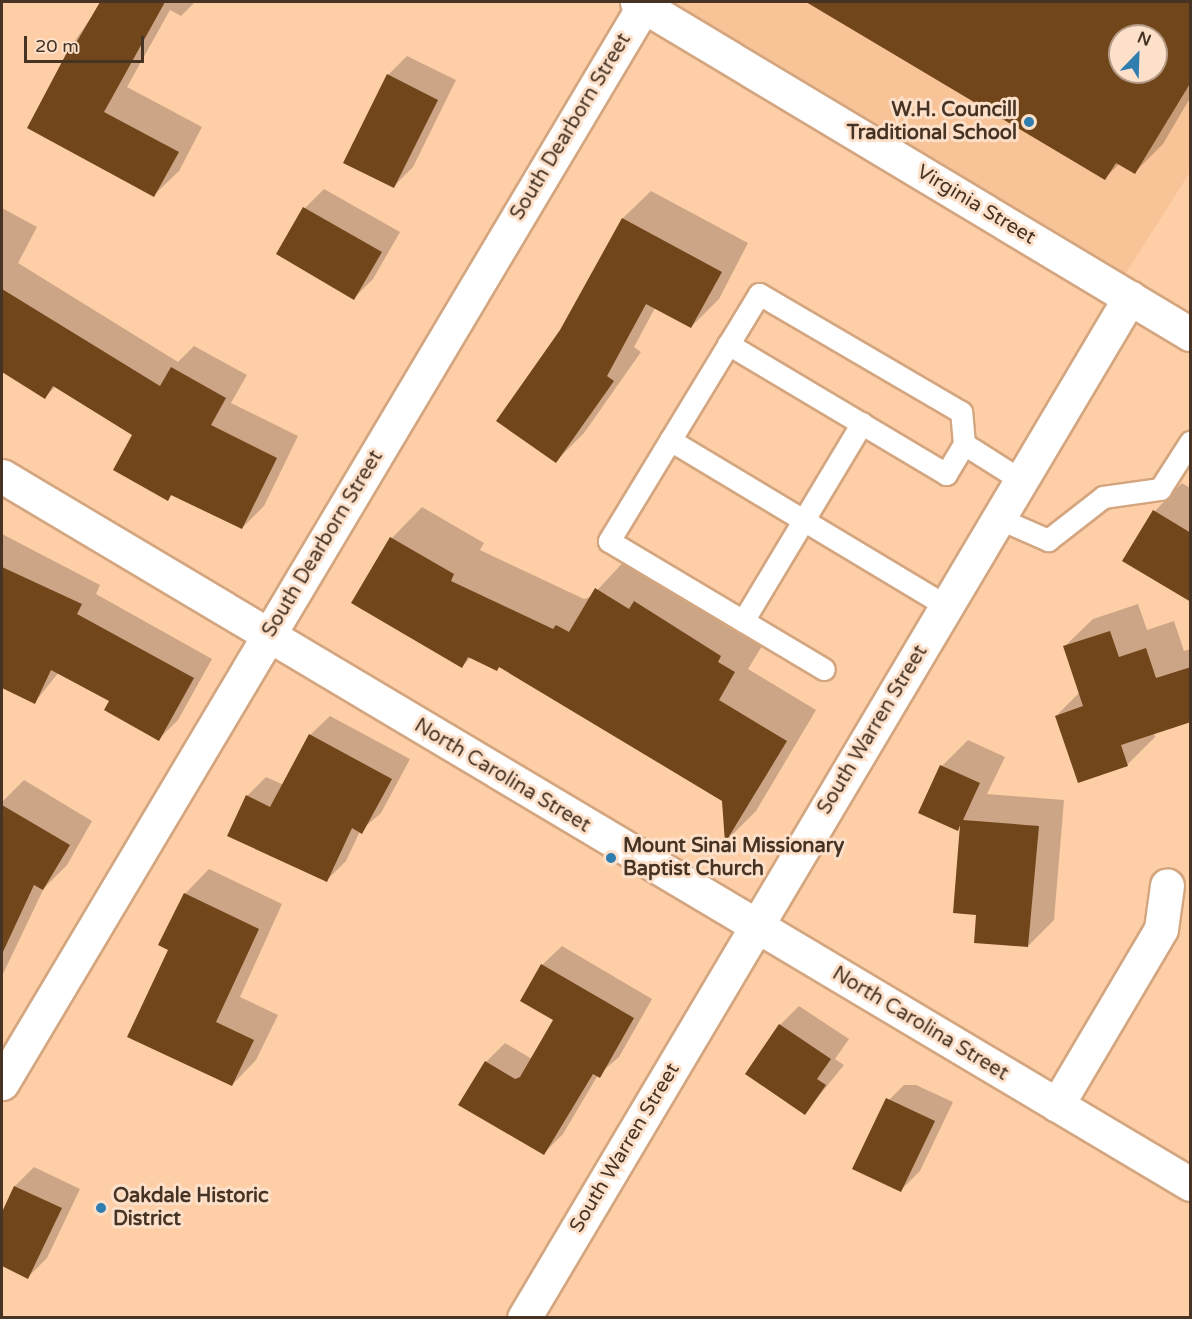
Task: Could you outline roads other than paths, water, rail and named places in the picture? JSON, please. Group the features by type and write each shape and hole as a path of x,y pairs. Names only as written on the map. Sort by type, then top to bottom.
{"street":[{"name":"Virginia Street","path":"641,3 1191,334"},
{"name":"South Dearborn Street","path":"2,1083 268,637 641,3"},
{"name":"South Warren Street","path":"524,1317 1130,297"},
{"name":"North Carolina Street","path":"2,476 756,928 1191,1184"},
{"path":"1057,1105 1161,929 1167,885"}],"lane":[{"path":"728,344 946,474 964,444 961,412 759,294 728,344 609,541 824,669"},
{"path":"743,621 862,423"},
{"path":"670,440 946,606"},
{"path":"998,518 1048,540 1103,496 1160,489 1191,442"},
{"path":"964,444 1021,480"}],"place":[{"name":"W.H. Councill Traditional School","path":"1029,122"},
{"name":"Mount Sinai Missionary Baptist Church","path":"611,858"},
{"name":"Oakdale Historic District","path":"101,1208"}]}
